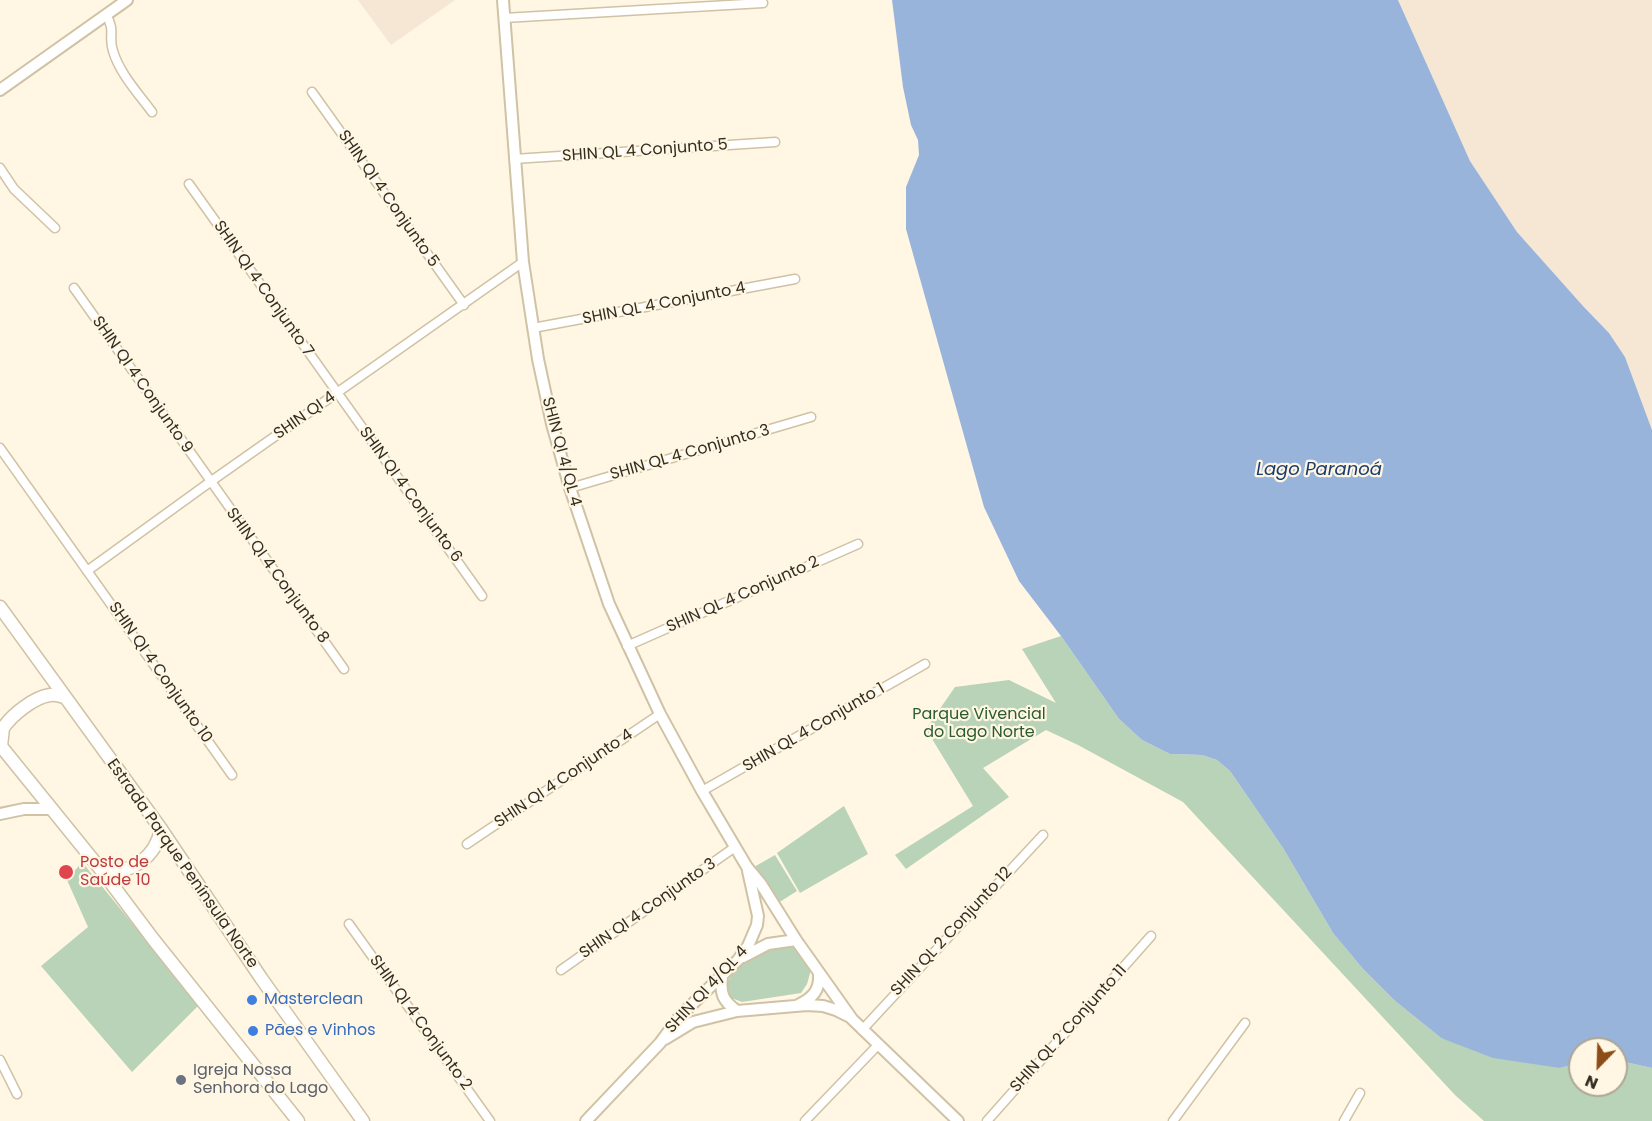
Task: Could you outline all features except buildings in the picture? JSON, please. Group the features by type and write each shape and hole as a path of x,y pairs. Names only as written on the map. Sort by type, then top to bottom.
{"main road":[{"name":"Estrada Parque Península Norte","path":"0,607 64,698 162,829 261,978 363,1121"},
{"path":"64,698 55,695 46,696 20,711 3,728 0,745 298,1121"},
{"path":"102,871 123,871 143,860 154,850 162,829"}],"street":[{"path":"0,90 128,0"},
{"name":"SHIN QI 4/QL 4","path":"503,0 523,262 547,402 570,488 600,579 627,646 660,714 702,791 747,867 761,884 819,973 862,1030 958,1121"},
{"path":"504,18 763,3"},
{"path":"106,15 112,24 111,45 117,64 152,112"},
{"name":"SHIN QI 4 Conjunto 5","path":"312,92 464,305"},
{"name":"SHIN QL 4 Conjunto 5","path":"514,159 776,142"},
{"path":"0,168 14,189 55,228"},
{"name":"SHIN QI 4 Conjunto 7","path":"189,184 337,393"},
{"name":"SHIN QI 4","path":"87,571 523,262"},
{"name":"SHIN QL 4 Conjunto 4","path":"533,328 795,279"},
{"name":"SHIN QI 4 Conjunto 9","path":"74,288 210,482"},
{"name":"SHIN QI 4 Conjunto 6","path":"337,393 482,596"},
{"name":"SHIN QL 4 Conjunto 3","path":"570,488 811,417"},
{"name":"SHIN QI 4 Conjunto 10","path":"0,448 232,775"},
{"name":"SHIN QI 4 Conjunto 8","path":"210,482 344,669"},
{"name":"SHIN QL 4 Conjunto 2","path":"627,646 858,544"},
{"name":"SHIN QL 4 Conjunto 1","path":"702,791 925,664"},
{"name":"SHIN QI 4 Conjunto 4","path":"467,844 660,714"},
{"path":"24,809 39,793"},
{"path":"0,814 24,809 52,808"},
{"name":"SHIN QL 2 Conjunto 12","path":"862,1030 1043,835"},
{"name":"SHIN QI 4 Conjunto 3","path":"561,970 735,847"},
{"name":"SHIN QI 4/QL 4","path":"586,1121 660,1042 681,1016 738,960 753,938 758,916 747,867"},
{"name":"SHIN QI 4 Conjunto 2","path":"349,924 490,1121"},
{"name":"SHIN QL 2 Conjunto 11","path":"987,1121 1151,936"},
{"path":"738,960 759,947 778,941 796,939"},
{"path":"795,1006 812,997 819,986 819,973"},
{"path":"722,977 721,993 724,1000 737,1011"},
{"name":"SHIN QI 4/QL 4","path":"660,1042 693,1022 737,1011 795,1006 830,1007 852,1019"},
{"path":"1173,1121 1245,1023"},
{"path":"805,1121 878,1046"},
{"path":"0,1060 17,1094"},
{"path":"1344,1121 1360,1093"}],"shaded area":[{"path":"358,0 455,0 391,45"},
{"path":"1398,0 1652,0 1652,430 1625,357 1609,333 1517,232 1470,161"}],"green space":[{"name":"Parque Vivencial do Lago Norte","path":"1061,636 1119,719 1142,740 1170,754 1202,755 1217,760 1230,771 1283,848 1333,933 1363,969 1394,1000 1441,1038 1560,1068 1568,1066 1568,1097 1628,1097 1628,1063 1652,1068 1652,1121 1484,1121 1455,1095 1183,802 1046,730 983,768 1009,797 906,869 895,855 973,806 926,729 955,687 1009,680 1056,703 1022,649"},
{"path":"844,806 868,854 800,893 777,853"},
{"path":"775,855 797,891 778,903 754,867"},
{"path":"82,862 199,1005 132,1072 41,966 88,927 67,880"},
{"path":"777,944 793,946 811,970 807,984 801,993 742,1002 729,997 724,989 739,966 752,956"}],"water":[{"name":"Lago Paranoá","path":"892,0 1398,0 1470,161 1517,232 1609,333 1625,357 1652,430 1652,1068 1628,1063 1628,1037 1568,1037 1568,1066 1560,1068 1493,1058 1441,1038 1394,1000 1363,969 1333,933 1283,848 1230,771 1217,760 1202,755 1170,754 1142,740 1119,719 1019,581 984,507 906,229 906,187 919,155 918,140 911,125 903,87"}],"place":[{"name":"Posto de Saúde 10","path":"66,872"},
{"name":"Masterclean","path":"252,1000"},
{"name":"Pães e Vinhos","path":"253,1031"},
{"name":"Igreja Nossa Senhora do Lago","path":"181,1080"}]}
